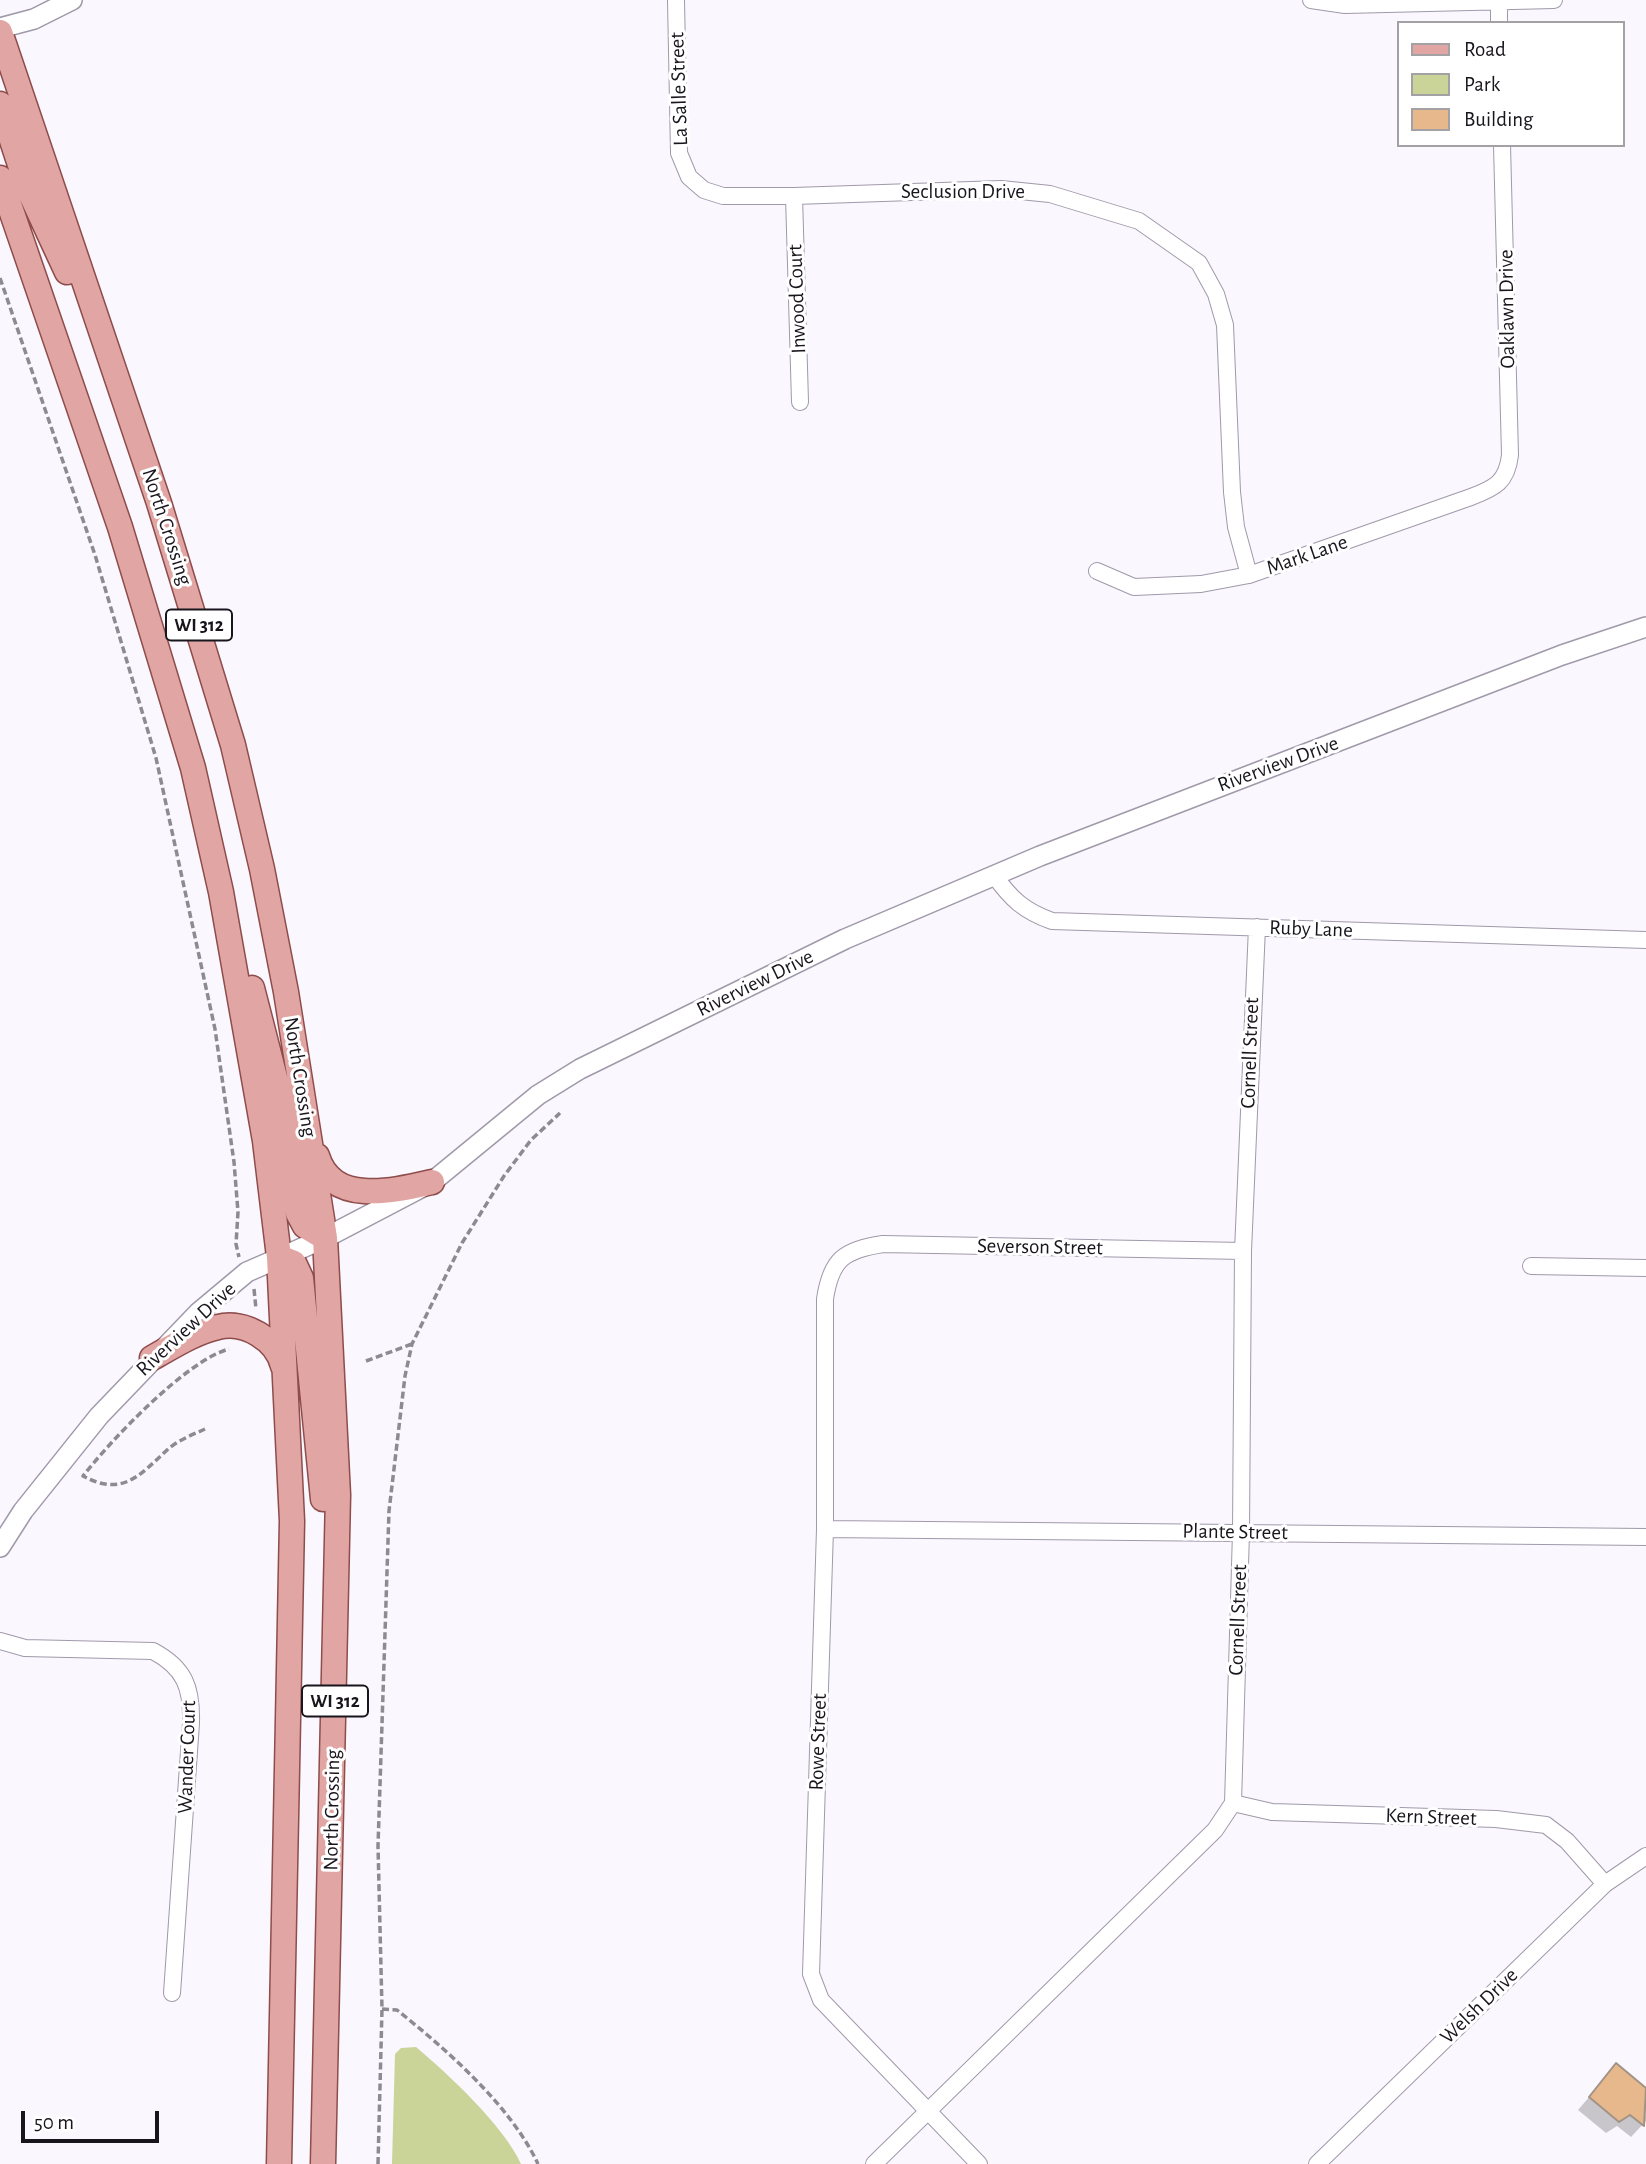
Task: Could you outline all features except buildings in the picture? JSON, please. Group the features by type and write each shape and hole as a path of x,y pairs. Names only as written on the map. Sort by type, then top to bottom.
{"main road":[{"name":"North Crossing","path":"0,30 194,612 233,745 262,869 326,1238 338,1495 323,2164"},
{"path":"0,104 27,186 119,384"},
{"name":"WI 312","path":"0,178 158,645 193,768 221,892 265,1141 279,1258 292,1521 279,2164"},
{"path":"221,892 263,1022 281,1101 298,1213 304,1226 326,1238"},
{"path":"308,1124 321,1166 337,1184 377,1192 432,1182"},
{"path":"279,1258 294,1263 301,1278 337,1622"},
{"path":"152,1357 221,1326 253,1332 280,1353 287,1379"}],"street":[{"path":"0,30 33,19 72,0"},
{"name":"La Salle Street","path":"676,0 679,153 689,177"},
{"path":"1311,0 1345,5 1555,0"},
{"path":"1499,1 1499,21"},
{"name":"Oaklawn Drive","path":"1502,147 1510,455 1508,473"},
{"name":"Seclusion Drive","path":"689,177 704,190 723,196 794,197 1001,188 1050,194 1139,221 1199,263 1216,294 1225,325 1232,492 1236,527 1249,575"},
{"name":"Inwood Court","path":"794,197 800,402"},
{"name":"Mark Lane","path":"1097,571 1133,587 1201,584 1249,575 1471,497 1491,489 1508,473"},
{"name":"Riverview Drive","path":"0,1547 50,1476 152,1357 198,1313 247,1272 326,1238 432,1182 538,1095 580,1069 845,939 994,875 1562,655 1646,627"},
{"name":"Ruby Lane","path":"994,875 1010,898 1026,912 1052,921 1646,940"},
{"name":"Cornell Street","path":"1233,1803 1241,1532 1243,1251 1257,927"},
{"name":"Severson Street","path":"840,1258 859,1248 883,1244 1243,1251"},
{"name":"Rowe Street","path":"840,1258 828,1279 825,1299 825,1529 811,1974 821,2000 979,2164"},
{"path":"1531,1266 1646,1268"},
{"name":"Plante Street","path":"825,1529 1646,1537"},
{"name":"Wander Court","path":"0,1640 24,1648 153,1651 170,1660 183,1672 192,1698 172,1993"},
{"path":"874,2164 1215,1830 1233,1803"},
{"name":"Kern Street","path":"1233,1803 1272,1812 1496,1819 1546,1825 1567,1841 1605,1884"},
{"name":"Welsh Drive","path":"1317,2164 1605,1884 1646,1856"}],"path":[{"path":"0,278 95,555 156,758 215,1029 234,1162 238,1212 236,1244 254,1287 258,1321 246,1346 215,1353 188,1368 83,1476 109,1485 134,1479 146,1472 166,1450 205,1429"},
{"path":"378,2164 382,2009 378,1846 389,1511 398,1419 412,1344 462,1243 530,1140 560,1113"},
{"path":"366,1361 412,1344"},
{"path":"382,2009 397,2010 474,2081 528,2143 538,2164"}],"green space":[{"path":"416,2047 489,2117 521,2164 392,2164 395,2054 401,2048"}]}
